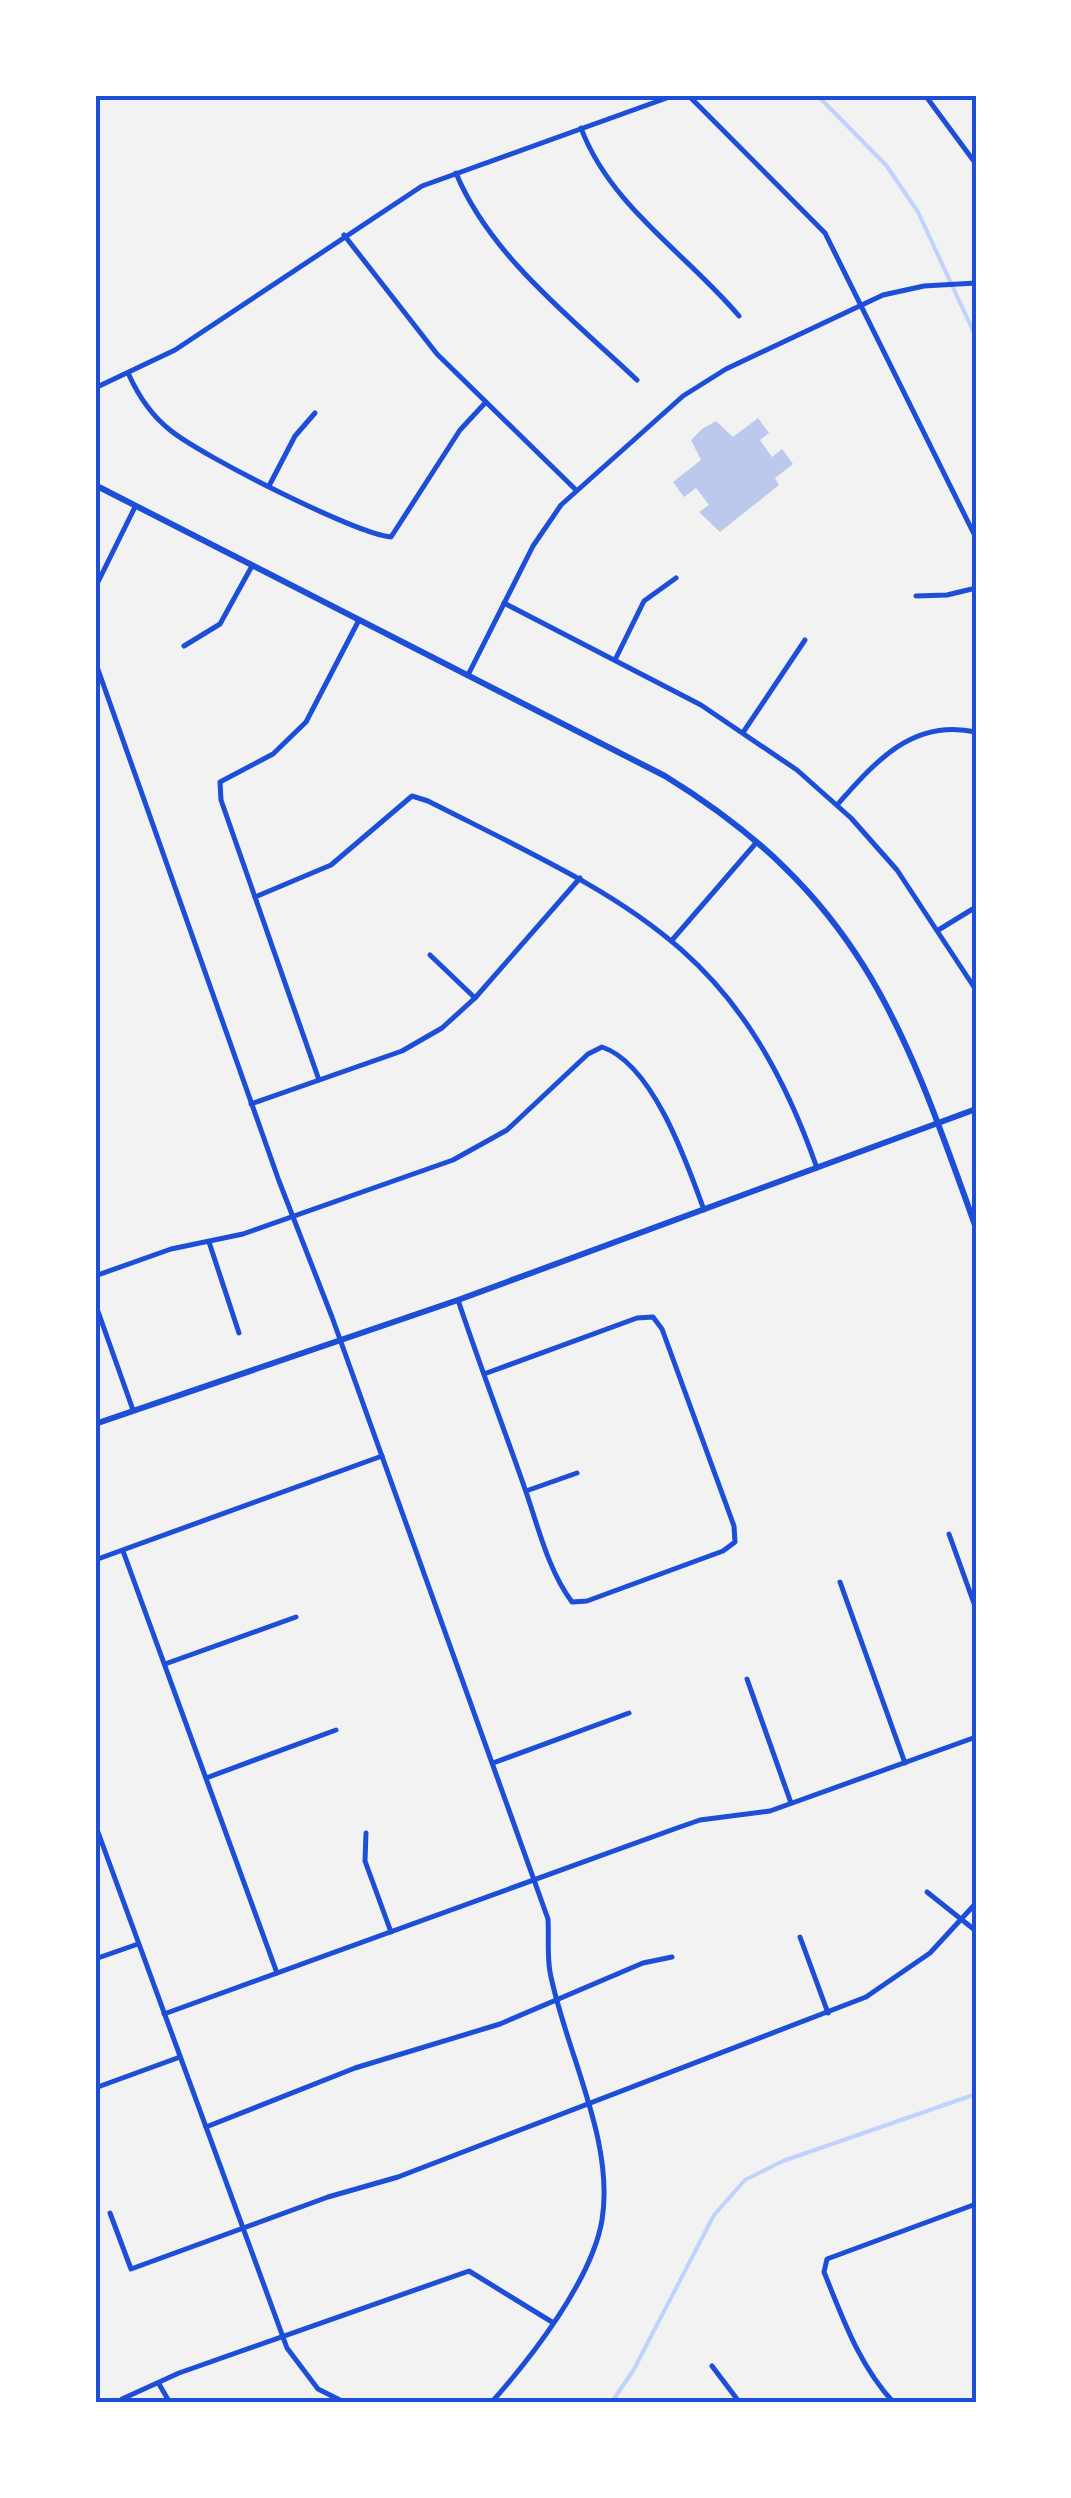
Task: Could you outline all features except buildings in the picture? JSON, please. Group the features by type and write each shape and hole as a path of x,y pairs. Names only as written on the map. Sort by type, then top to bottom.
{"street":[{"path":"95,388 129,376 175,350 401,197 456,173 675,95"},
{"path":"688,95 808,212 831,242 976,538"},
{"path":"924,95 976,164"},
{"path":"581,128 603,174 739,316"},
{"path":"456,173 472,205 520,267 636,380"},
{"path":"344,235 417,331 575,489"},
{"path":"468,676 546,525 575,489 703,382 863,304 924,286 976,283"},
{"path":"129,376 145,405 171,431 356,528 391,537 460,430 486,402"},
{"path":"270,484 295,436 315,413"},
{"path":"95,485 664,776 757,842 827,912 867,968 901,1028 976,1228"},
{"path":"95,588 135,506"},
{"path":"184,646 220,624 252,566"},
{"path":"614,660 644,601 676,578"},
{"path":"916,596 947,596 976,588"},
{"path":"504,604 744,730 837,804 897,870 976,990"},
{"path":"320,1080 221,800 220,782 272,754 306,722 359,620"},
{"path":"744,730 805,640"},
{"path":"95,661 251,1104 548,1919 548,1960 587,2102 602,2184 602,2223 587,2261 552,2322 491,2403"},
{"path":"837,804 901,742 936,729 976,732"},
{"path":"255,898 331,865 412,796 580,878 673,939 722,988 765,1048 797,1113 818,1169"},
{"path":"673,939 757,842"},
{"path":"251,1104 424,1040 475,998 580,878"},
{"path":"939,930 976,907"},
{"path":"430,955 475,998"},
{"path":"95,1276 171,1250 293,1217 481,1147 534,1109 588,1054 602,1047 616,1051 662,1112 704,1210"},
{"path":"95,1424 339,1337 458,1300 976,1109"},
{"path":"209,1242 239,1332"},
{"path":"458,1300 484,1374 561,1587 572,1602 588,1601 723,1552 734,1542 734,1526 715,1472 662,1329 653,1317 637,1318 484,1374"},
{"path":"95,1303 133,1410"},
{"path":"95,1560 382,1456"},
{"path":"526,1491 577,1473"},
{"path":"949,1534 976,1609"},
{"path":"124,1551 277,1973"},
{"path":"840,1582 906,1762"},
{"path":"165,1664 296,1617"},
{"path":"746,1679 791,1803"},
{"path":"494,1764 629,1714"},
{"path":"206,1778 336,1730"},
{"path":"164,2014 700,1820 754,1816 976,1737"},
{"path":"96,1828 282,2336 306,2378 329,2397 346,2403"},
{"path":"366,1833 365,1861 391,1932"},
{"path":"927,1892 976,1931"},
{"path":"110,2213 130,2269 398,2177 828,2013 898,1978 976,1902"},
{"path":"800,1937 828,2013"},
{"path":"95,1959 138,1944"},
{"path":"205,2128 355,2068 477,2032 643,1963 672,1958"},
{"path":"95,2088 180,2057"},
{"path":"894,2403 867,2371 856,2348 824,2272 827,2259 976,2204"},
{"path":"122,2399 282,2336 469,2271 552,2322"},
{"path":"712,2366 740,2403"},
{"path":"159,2384 170,2403"}],"waterway":[{"path":"817,95 886,165 918,212 976,337"},
{"path":"611,2403 633,2371 714,2215 745,2180 783,2161 976,2094"}]}
